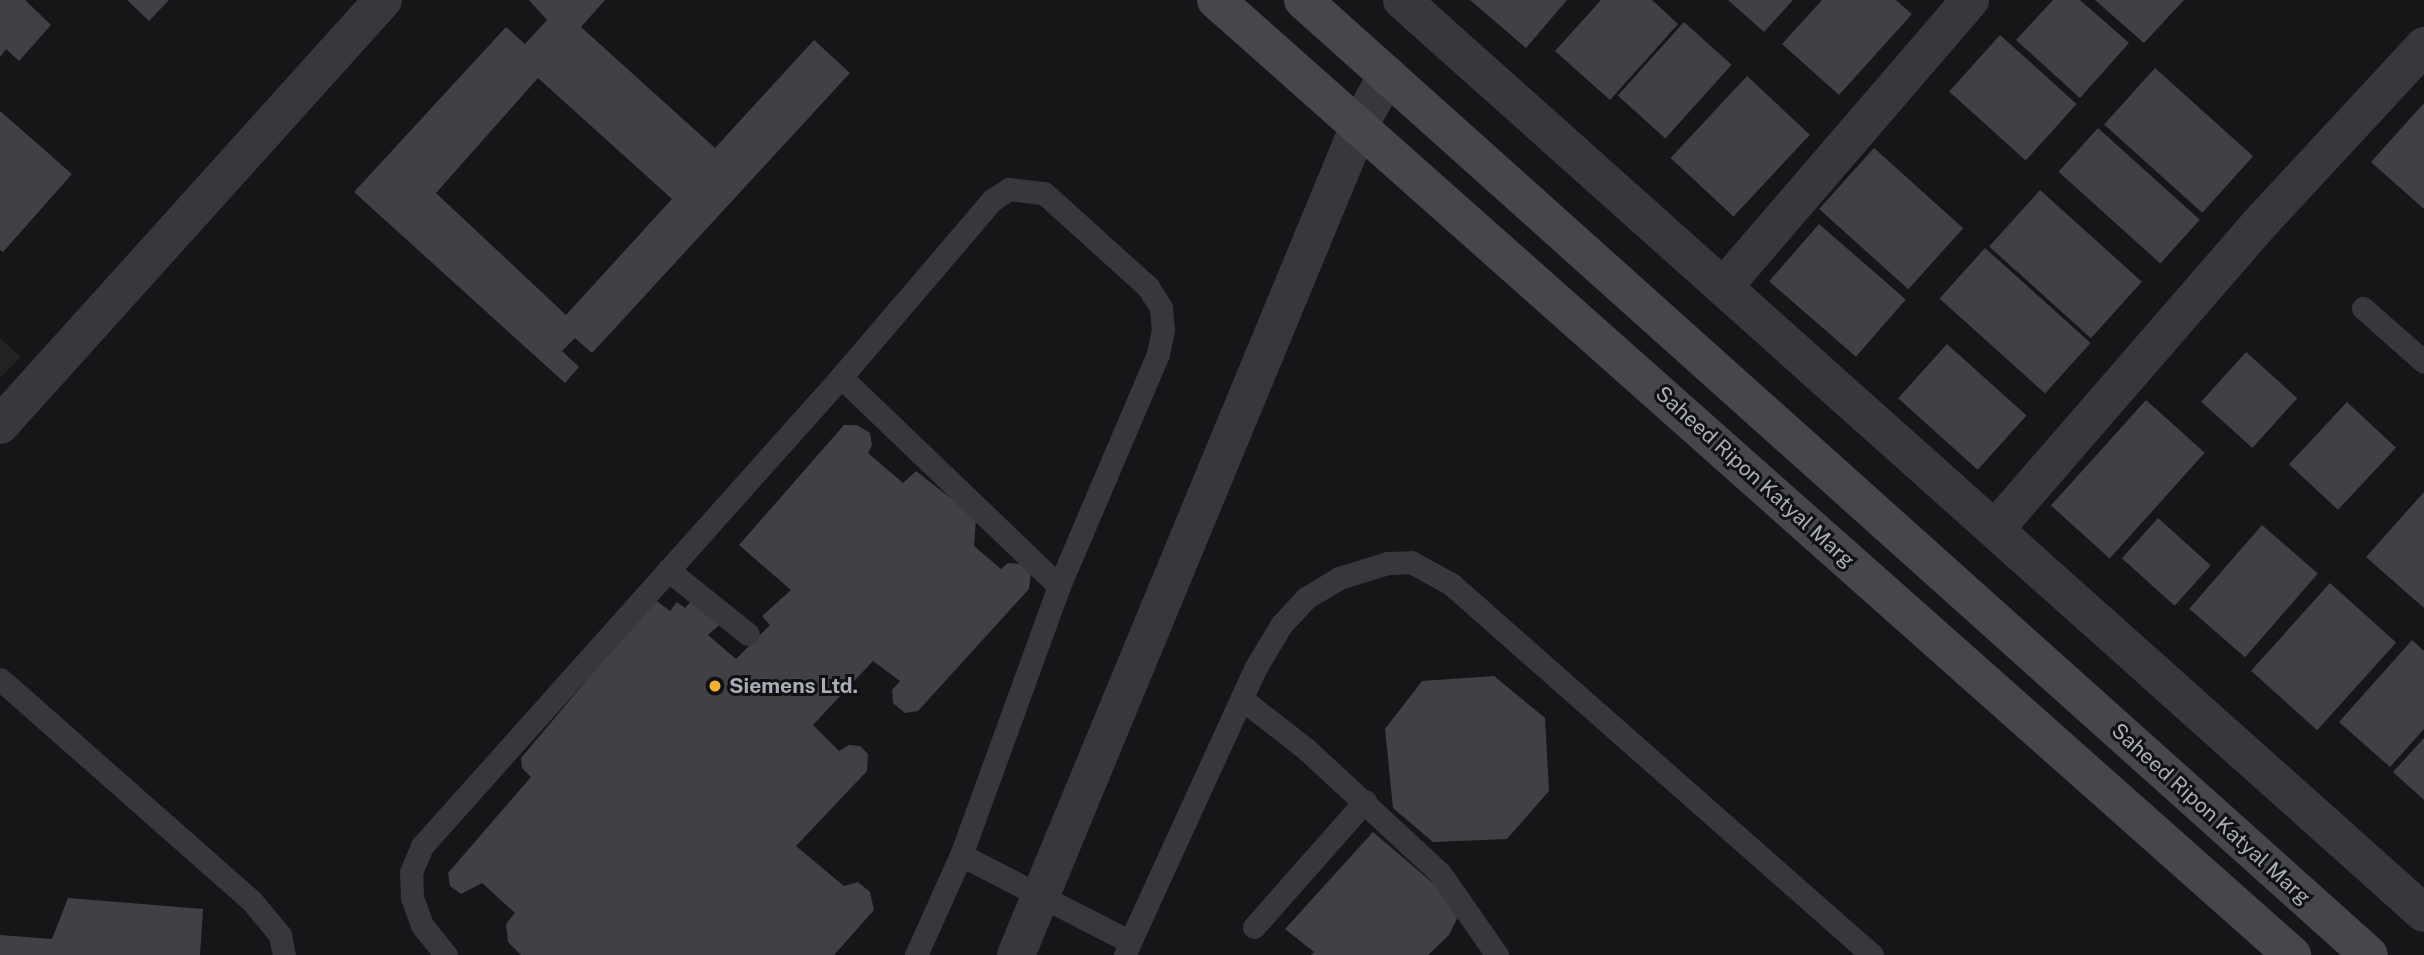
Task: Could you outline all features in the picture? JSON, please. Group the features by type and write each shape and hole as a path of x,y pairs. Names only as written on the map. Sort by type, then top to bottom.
{"street":[{"path":"0,425 383,0"},
{"name":"Saheed Ripon Katyal Marg","path":"1216,0 1360,124 2292,955"},
{"name":"Saheed Ripon Katyal Marg","path":"1303,0 2368,955"},
{"path":"1402,0 1725,285 2424,913"},
{"path":"1725,285 1964,2"},
{"path":"1996,528 2264,219 2424,46"},
{"path":"1016,955 1038,896 1360,124 1387,75"}],"lane":[{"path":"446,955 422,925 412,897 411,872 422,845 841,377 992,200 1009,189 1044,193 1148,287 1161,308 1163,330 1158,354 1059,586 961,855 916,955"},
{"path":"2363,308 2424,362"},
{"path":"841,377 1059,586"},
{"path":"961,855 1128,948 1242,699 1281,625 1306,598 1339,578 1388,563 1411,562 1428,568 1872,955"},
{"path":"668,570 748,634"},
{"path":"0,679 251,900 280,935 285,955"},
{"path":"1242,699 1365,801 1440,873 1497,955"},
{"path":"1254,927 1365,801"}],"shaded area":[{"path":"0,338 21,357 0,378"}],"building":[{"path":"0,0 25,0 51,25 19,61 6,49 0,57"},
{"path":"127,0 169,0 149,21"},
{"path":"529,0 605,0 581,27 715,148 814,40 850,73 592,353 575,338 562,351 579,367 565,383 354,192 506,27 525,44 547,20","holes":["538,78 672,199 566,315 436,193"]},
{"path":"1470,0 1567,0 1526,48"},
{"path":"1601,0 1652,0 1678,24 1610,100 1555,51"},
{"path":"1728,0 1793,0 1764,32"},
{"path":"1822,0 1896,0 1912,14 1839,95 1782,44"},
{"path":"2053,0 2080,0 2129,43 2080,98 2016,40"},
{"path":"2095,0 2184,0 2144,43"},
{"path":"1684,22 1732,65 1665,138 1618,96"},
{"path":"2000,35 2077,104 2026,160 1949,91"},
{"path":"2155,68 2253,156 2202,213 2104,124"},
{"path":"1747,76 1810,135 1734,217 1671,158"},
{"path":"2424,103 2424,209 2371,162"},
{"path":"0,111 72,174 3,252 0,250"},
{"path":"2098,128 2200,220 2160,264 2059,172"},
{"path":"1874,148 1963,228 1908,289 1819,209"},
{"path":"2040,190 2142,282 2091,338 1989,246"},
{"path":"1819,224 1906,299 1856,357 1769,281"},
{"path":"1985,248 2091,343 2045,394 1939,299"},
{"path":"1947,344 2027,416 1978,470 1898,398"},
{"path":"2246,352 2297,398 2252,448 2201,402"},
{"path":"2146,400 2205,453 2110,558 2051,506"},
{"path":"2347,402 2396,448 2338,510 2289,464"},
{"name":"Siemens Ltd.","path":"844,425 857,425 870,433 872,445 868,453 903,483 916,471 976,518 974,546 1001,569 1008,563 1022,564 1031,573 1029,589 918,711 905,713 893,703 892,690 900,681 873,661 813,725 839,751 849,745 860,746 868,754 867,771 796,846 844,886 858,882 870,892 874,910 834,955 521,955 508,942 506,924 515,913 482,883 461,894 450,886 448,873 531,777 522,768 521,758 585,682 577,675 650,596 670,611 677,602 685,608 696,596 725,620 708,635 736,659 770,625 762,616 791,590 739,545"},
{"path":"2424,492 2424,608 2366,557"},
{"path":"2158,518 2211,566 2175,606 2122,558"},
{"path":"2262,525 2318,574 2245,657 2189,609"},
{"path":"2330,583 2396,643 2317,730 2251,671"},
{"path":"2412,640 2424,651 2424,729 2390,767 2339,722"},
{"path":"1494,676 1545,718 1549,791 1507,839 1433,842 1393,808 1385,729 1422,681"},
{"path":"2424,738 2424,800 2393,772"},
{"path":"1373,832 1455,902 1457,919 1449,935 1428,955 1311,955 1314,952 1285,929"},
{"path":"68,898 203,909 200,955 0,955 0,935 52,939"}],"place":[{"name":"Siemens Ltd.","path":"715,686"}]}
